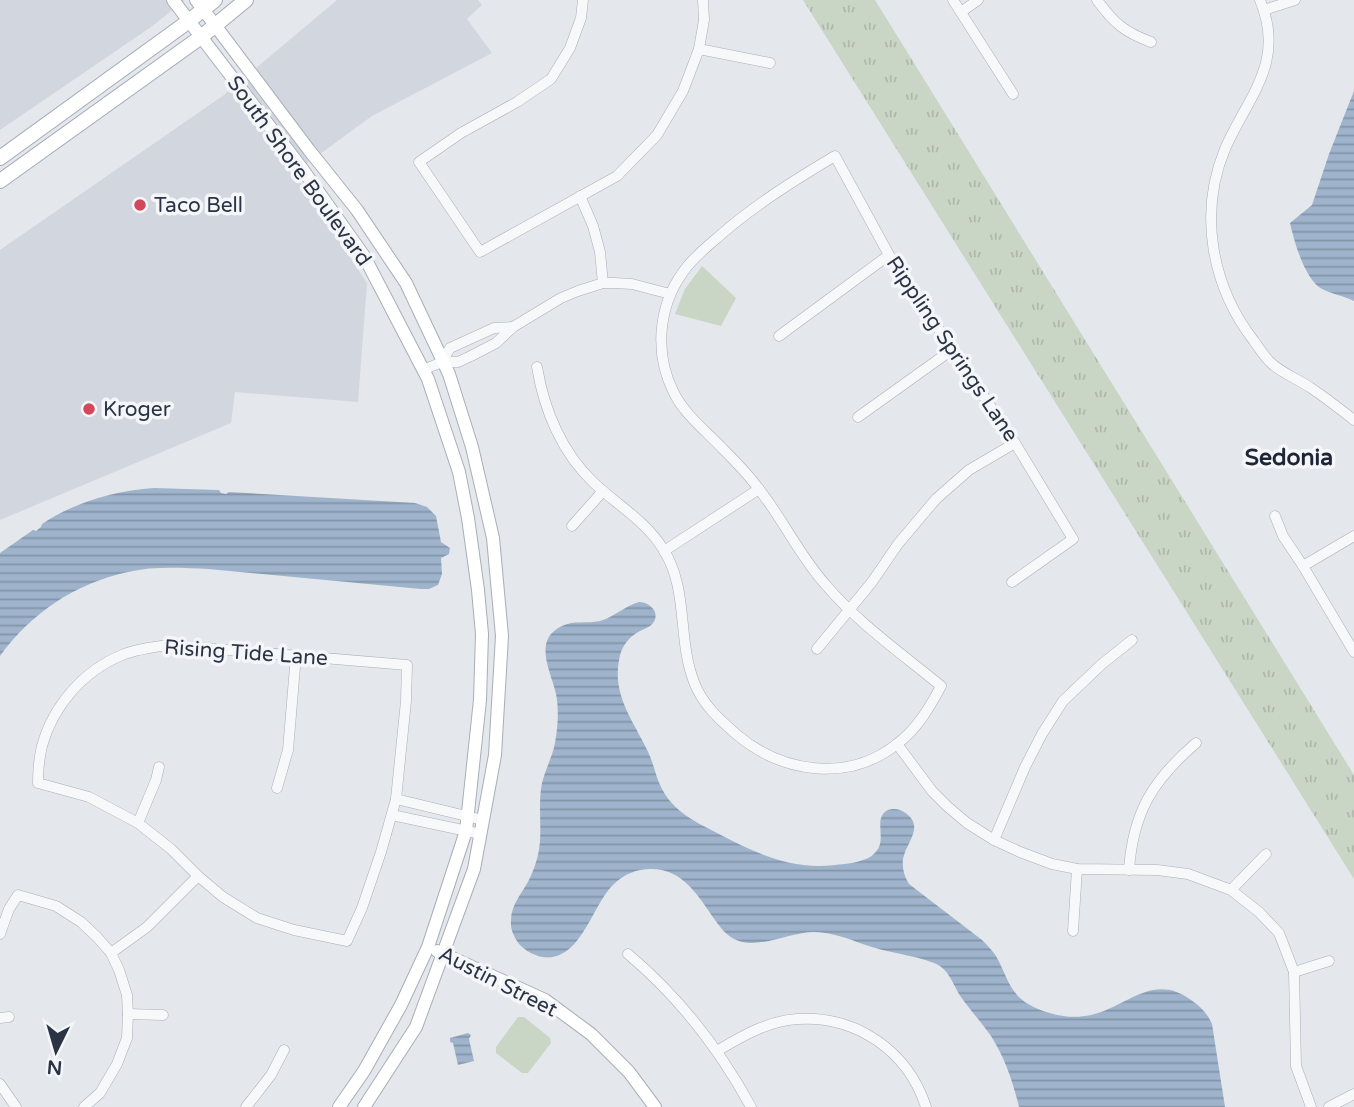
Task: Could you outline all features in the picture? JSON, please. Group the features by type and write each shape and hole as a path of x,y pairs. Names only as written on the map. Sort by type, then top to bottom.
{"main road":[{"path":"0,158 189,21 199,5 215,0"},
{"path":"0,181 201,37 246,0"}],"street":[{"name":"South Shore Boulevard","path":"173,0 295,160 364,256 428,379 459,472 468,518 482,634 480,700 466,831 428,947 401,1004 364,1071 339,1107"},
{"path":"583,0 581,18 570,48 551,79 517,102 461,133 419,162 480,252 617,176 657,135 683,91 699,50 704,20 703,0"},
{"path":"953,0 1013,94"},
{"path":"961,12 978,0"},
{"path":"1097,0 1111,19 1131,35 1151,43"},
{"path":"1294,0 1262,5 1267,18 1266,65 1258,86 1225,148 1213,192 1211,220 1217,270 1227,298 1244,328 1271,363 1312,388 1354,420"},
{"name":"South Shore Boulevard","path":"199,5 357,210 406,283 449,374 472,447 493,538 502,636 495,754 474,869 416,1027 364,1107"},
{"path":"699,50 771,63"},
{"path":"295,160 309,150"},
{"name":"Rippling Springs Lane","path":"670,295 684,271 723,232 781,188 835,156 889,255 1015,443 1073,539 1012,582"},
{"path":"580,196 593,226 600,252 603,284"},
{"path":"779,336 889,255"},
{"path":"423,370 442,362 458,362 471,356 496,343 513,327 561,298 578,291 603,284 632,284 670,295 662,323 661,342 663,360 673,392 703,430 759,489 824,584 862,623 941,685 929,709 914,727 897,744 866,761 844,767 803,767 769,757 751,747 710,710 694,682 686,648 678,584 664,551 644,526 583,471 562,442 540,386 537,367"},
{"path":"442,362 450,348 494,328 513,327"},
{"path":"858,417 953,349"},
{"path":"817,649 936,499 969,470 1015,443"},
{"path":"664,551 759,489"},
{"path":"572,526 603,491"},
{"path":"1275,516 1283,536 1354,652"},
{"path":"1303,566 1354,536"},
{"path":"994,840 1025,767 1063,701 1132,640"},
{"name":"Rising Tide Lane","path":"138,823 89,797 37,783 42,746 64,700 80,681 122,655 169,645 407,665 396,799"},
{"path":"277,788 288,750 296,655"},
{"path":"1129,870 1131,844 1137,820 1147,800 1160,778 1196,743"},
{"path":"897,744 932,792 967,823 994,840 1052,864 1077,869 1157,870 1188,874 1231,890 1259,912 1279,933 1294,972 1296,1066 1311,1107"},
{"path":"159,767 138,823 223,897 257,918 294,930 347,941 362,908 396,799 483,820"},
{"path":"392,815 481,834"},
{"path":"1231,890 1266,854"},
{"path":"1073,931 1077,869"},
{"path":"111,953 148,928 198,876"},
{"path":"0,934 9,909 18,895 56,906 81,922 111,953 127,995 127,1038 117,1064 100,1093 84,1107"},
{"name":"Austin Street","path":"428,947 545,1000 591,1034 629,1072 654,1107"},
{"path":"628,954 677,1000 717,1051 751,1107"},
{"path":"1294,972 1329,961"},
{"path":"128,1014 163,1015"},
{"path":"717,1051 753,1031 783,1021 815,1019 848,1026 863,1031 896,1055 917,1084 926,1107"},
{"path":"246,1107 271,1075 284,1050"},
{"path":"0,1084 16,1107"},
{"path":"1329,1107 1354,1094"}],"shaded area":[{"path":"0,0 185,0 151,27 0,130"},
{"path":"337,0 478,0 482,5 467,19 492,53 372,116 294,173 367,283 358,402 235,392 231,423 0,520 0,250 224,95"}],"green space":[{"path":"803,0 875,0 1354,775 1354,879"},
{"path":"702,266 736,298 721,326 675,314 685,289"},
{"path":"518,1017 524,1017 550,1038 551,1043 528,1073 522,1073 496,1053 496,1047"}],"water":[{"path":"1354,91 1354,301 1322,289 1310,277 1301,259 1290,223 1312,205"},
{"path":"154,488 415,503 427,507 436,516 441,542 450,548 449,554 441,558 442,574 438,585 429,589 208,569 158,568 128,572 90,584 56,602 26,626 0,656 0,553 55,516 81,504 110,495"},
{"path":"639,602 653,608 656,615 650,626 632,636 623,647 619,660 619,686 626,709 649,754 660,785 679,810 702,825 761,854 789,863 819,866 850,863 871,856 880,844 884,813 892,809 902,811 914,823 913,834 903,859 909,884 986,944 1021,999 1044,1011 1078,1017 1104,1011 1152,990 1177,992 1201,1008 1212,1024 1225,1107 1019,1107 1008,1070 996,1044 940,966 821,932 763,942 743,942 723,931 696,893 681,878 662,870 636,871 615,883 577,941 567,950 556,956 543,957 522,947 513,933 511,915 538,855 541,789 556,737 558,706 546,657 548,639 562,626 600,621"},
{"path":"468,1033 471,1035 469,1039 474,1061 458,1065 450,1038"}],"place":[{"name":"Taco Bell","path":"140,205"},
{"name":"Kroger","path":"89,409"}],"district":[{"name":"Sedonia","path":"1289,458"}]}
